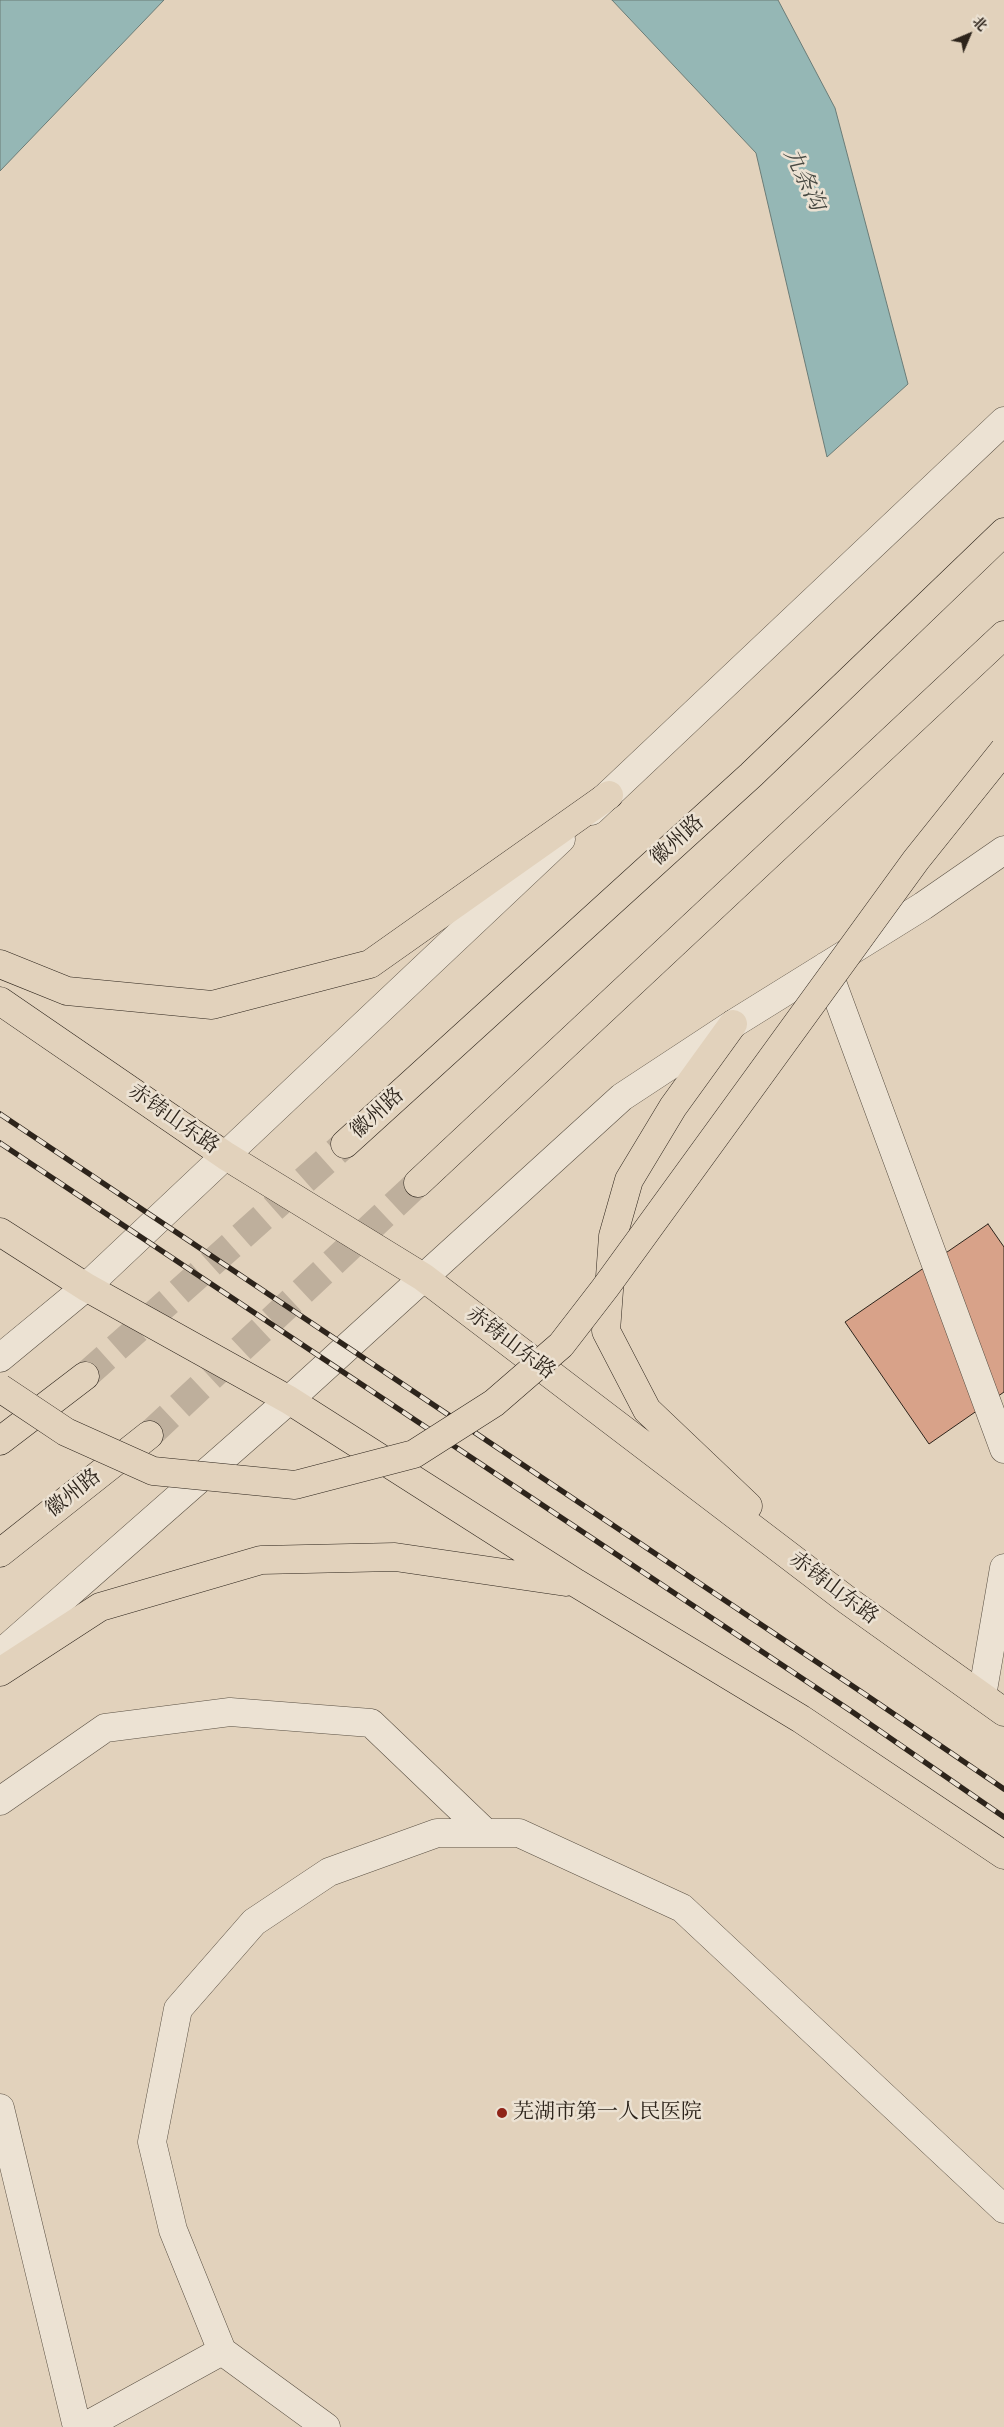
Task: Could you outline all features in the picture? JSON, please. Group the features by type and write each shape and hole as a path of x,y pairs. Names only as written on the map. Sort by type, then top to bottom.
{"main road":[{"name":"徽州路","path":"345,1144 751,775 1004,532"},
{"path":"418,1182 1001,638"},
{"path":"0,1388 66,1432 153,1471 295,1484 414,1454 494,1403 562,1345 916,860 1004,750"},
{"path":"0,964 67,991 212,1005 370,964 609,795"},
{"name":"赤铸山东路","path":"0,1001 226,1156 422,1277 847,1600 1004,1712"},
{"path":"733,1024 673,1106 629,1180 613,1236 606,1331 647,1410 847,1600"},
{"path":"0,1232 86,1287 289,1400 576,1583 801,1719 1004,1855"},
{"path":"0,1441 85,1376"},
{"name":"徽州路","path":"0,1553 148,1435"},
{"path":"0,1672 100,1607 261,1560 395,1557 576,1583"}],"street":[{"path":"0,1358 86,1287 1004,421"},
{"path":"0,1654 289,1400 622,1097 733,1024 923,906 1004,850"},
{"path":"826,966 1004,1449"},
{"path":"982,1696 1004,1568"},
{"path":"0,1801 105,1728 230,1712 371,1723 486,1833"},
{"path":"326,2427 222,2351 173,2230 152,2142 178,2009 254,1922 328,1872 437,1833 519,1833 682,1908 1004,2209"},
{"path":"0,2108 77,2427"},
{"path":"84,2427 222,2351"}],"water":[{"path":"0,0 164,0 0,171"},
{"name":"九条沟","path":"612,0 778,0 835,108 908,384 827,457 756,153"}],"building":[{"path":"988,1224 1004,1247 1004,1392 929,1444 845,1322"}],"tunnel":[{"path":"85,1376 345,1144"},
{"path":"149,1435 418,1183"}],"railway":[{"path":"0,1114 1004,1789"},
{"path":"0,1143 854,1713 1004,1817"}],"place":[{"name":"芜湖市第一人民医院","path":"502,2113"}]}
